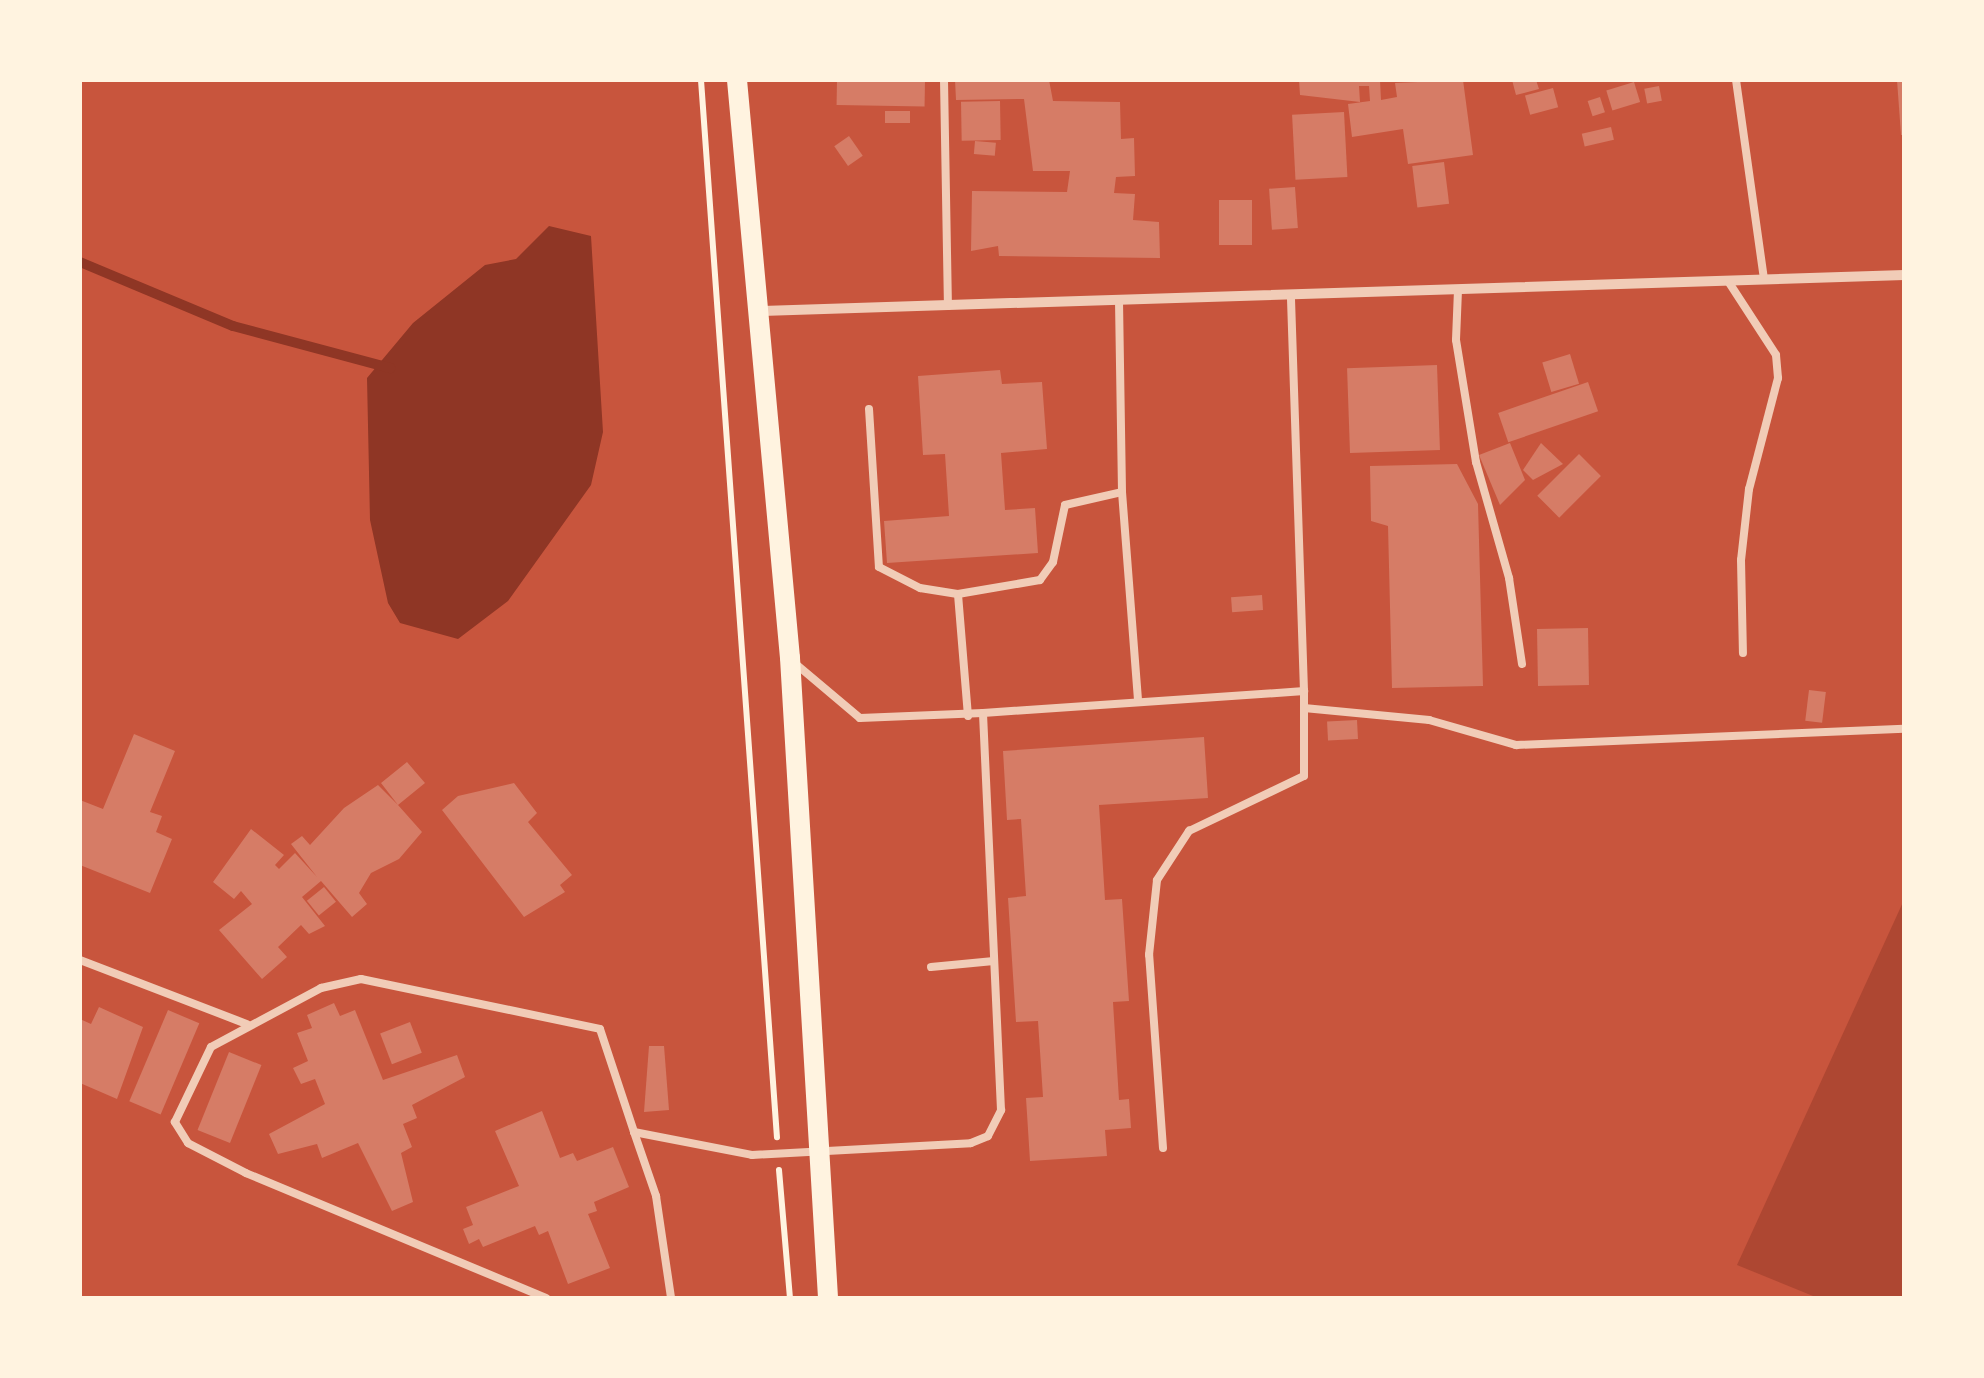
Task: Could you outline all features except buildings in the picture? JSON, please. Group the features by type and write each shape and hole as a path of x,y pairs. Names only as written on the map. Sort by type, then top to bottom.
{"main road":[{"path":"737,80 790,658 828,1298"}],"street":[{"path":"758,312 1904,275"}],"lane":[{"path":"944,80 948,306"},
{"path":"1736,80 1764,280"},
{"path":"1728,281 1776,355 1778,378 1750,489 1741,560 1743,653"},
{"path":"1458,290 1456,340 1480,484 1509,578 1522,664"},
{"path":"1163,1148 1149,955 1157,880 1189,831 1304,776 1291,295"},
{"path":"1119,301 1122,492 1138,699"},
{"path":"869,409 879,566 909,584 958,594 1040,580 1053,562 1065,505 1122,492"},
{"path":"958,594 968,716"},
{"path":"790,658 860,718 968,716 1138,699 1304,692"},
{"path":"1304,708 1429,720 1516,745 1904,728"},
{"path":"634,1132 778,1154 971,1142 995,1130 1001,1110 983,713"},
{"path":"80,960 247,1024"},
{"path":"931,967 994,961"},
{"path":"546,1298 246,1174 188,1142 175,1125 211,1046 320,988 361,979 600,1029 656,1196 671,1298"}],"path":[{"path":"701,80 790,1298"}],"shaded area":[{"path":"549,226 591,236 603,432 591,485 508,601 458,639 400,623 388,603 370,520 367,378 413,323 485,265 516,259"},
{"path":"1904,900 1904,1298 1818,1298 1737,1265"}],"waterway":[{"path":"80,262 233,326 390,368"}]}
